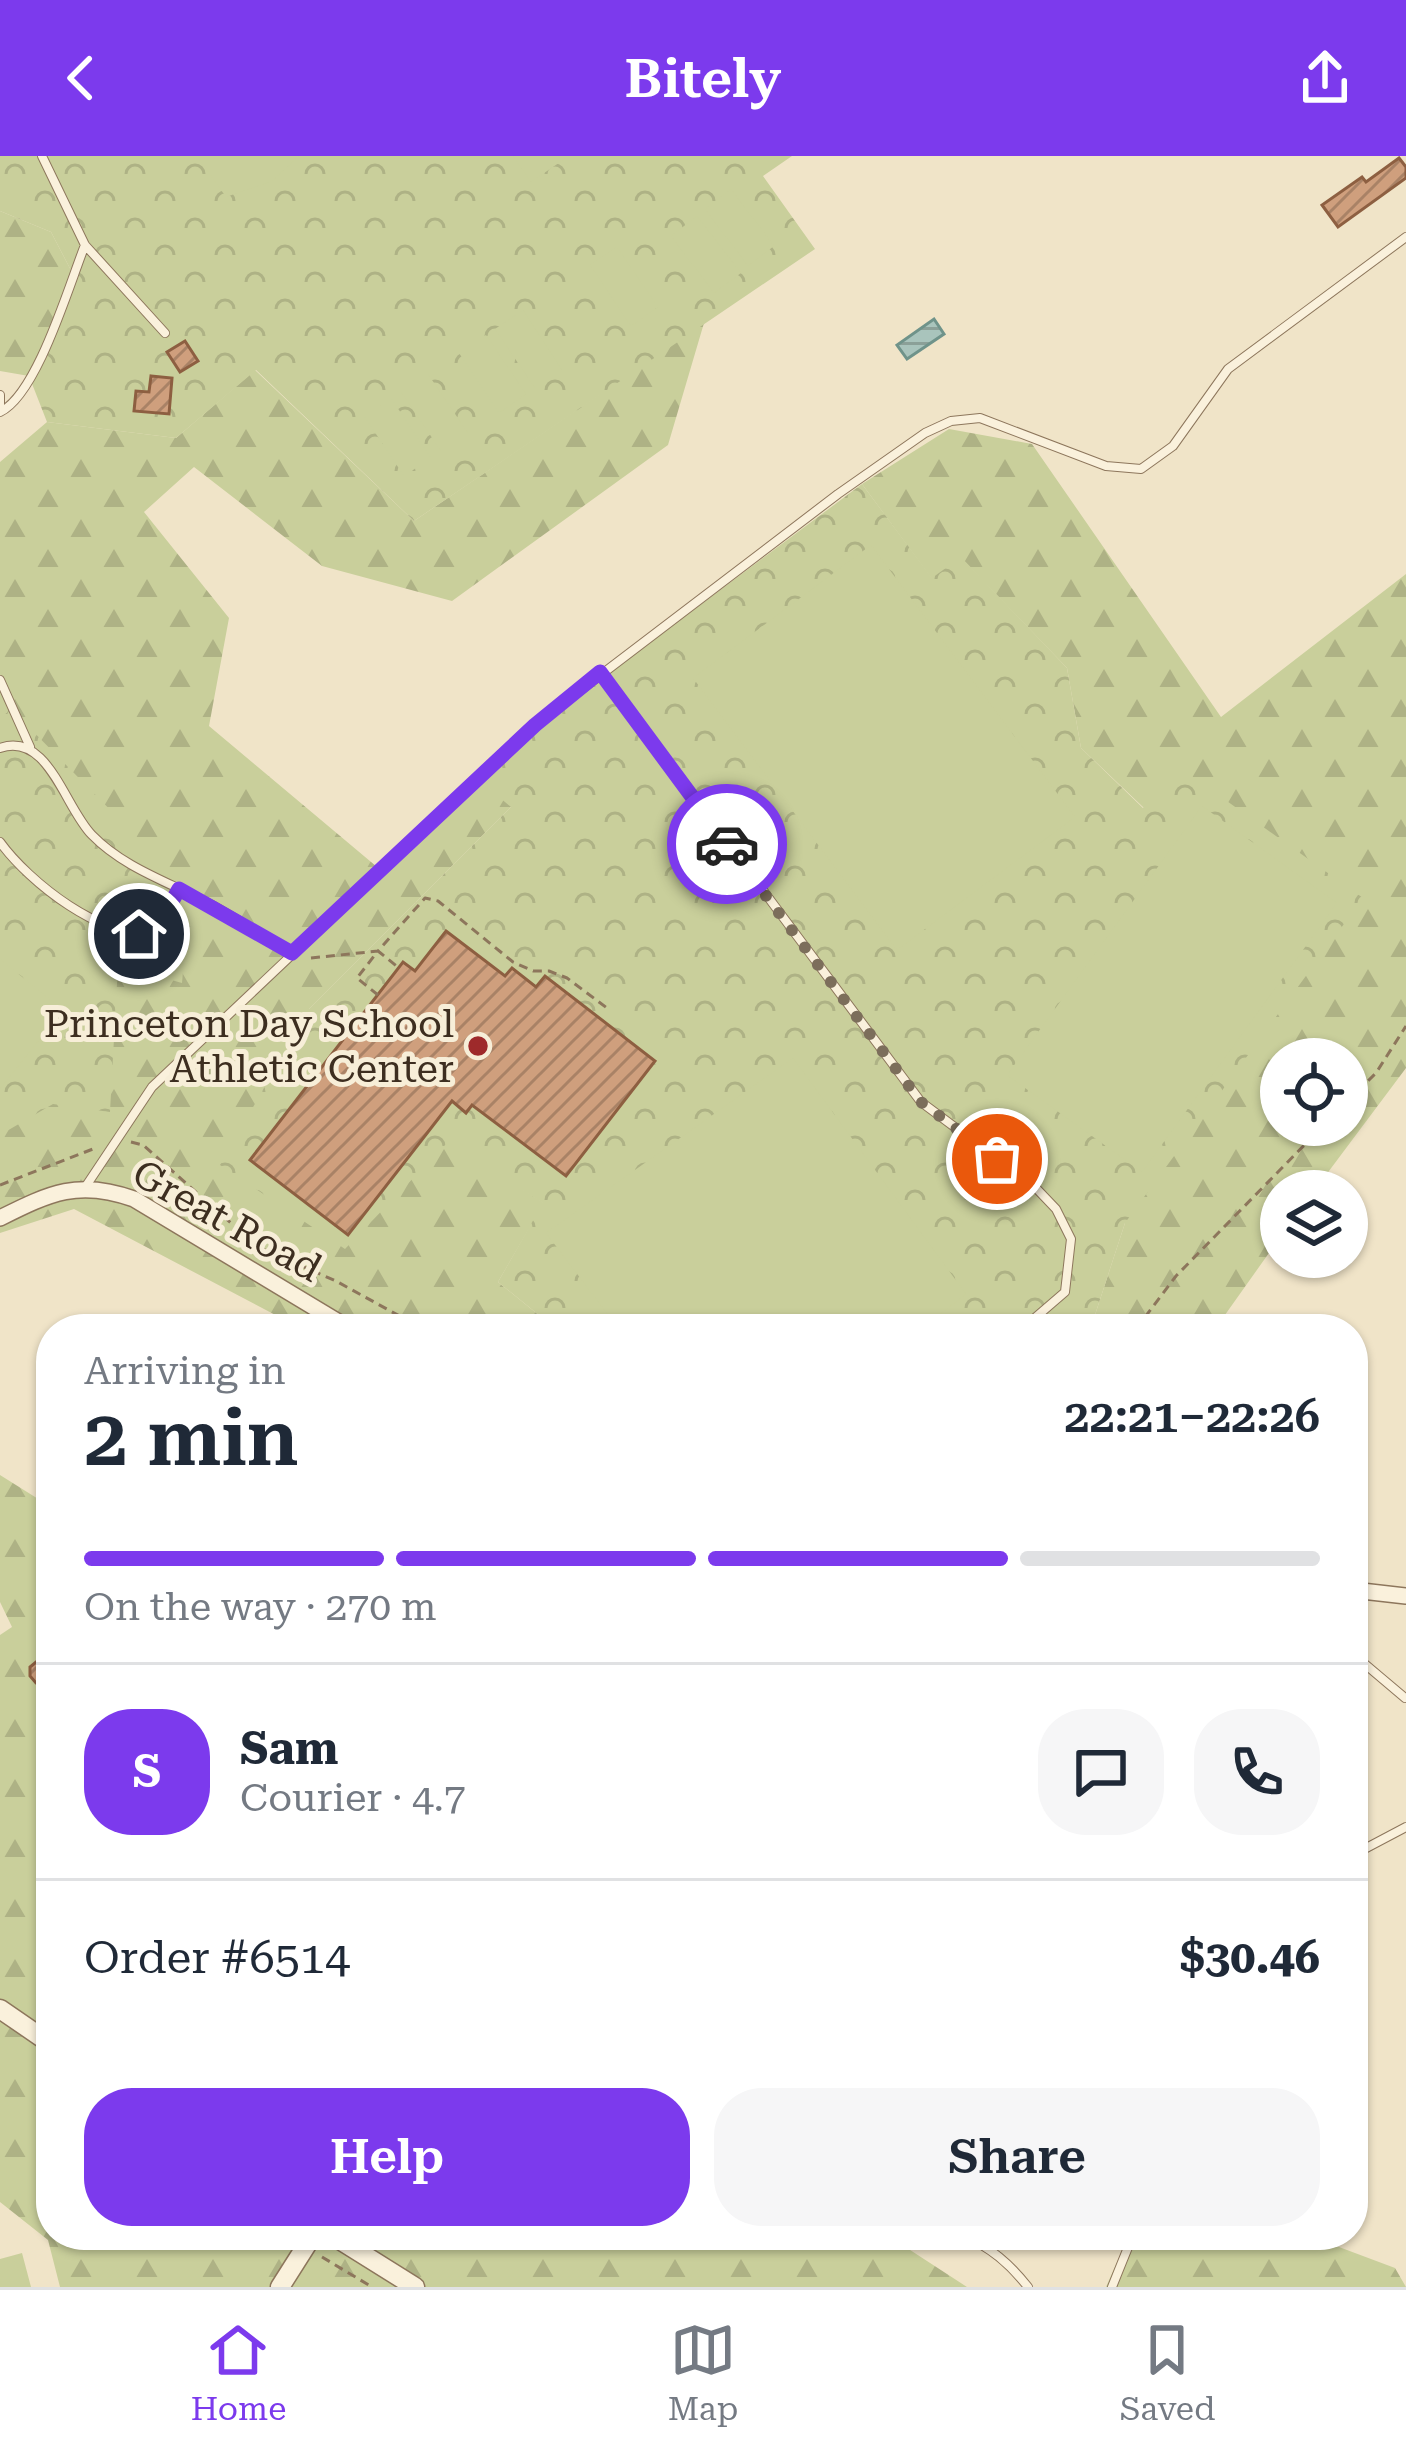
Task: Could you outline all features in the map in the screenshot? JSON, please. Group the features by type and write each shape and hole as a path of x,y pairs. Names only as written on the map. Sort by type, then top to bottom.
{"street":[{"name":"Great Road","path":"0,1218 60,1191 85,1188 134,1198 325,1314"},
{"path":"1368,1592 1406,1596"},
{"path":"0,2009 36,2034"},
{"path":"280,2287 303,2250"},
{"path":"356,2250 415,2287"}],"lane":[{"path":"42,156 85,245 165,333"},
{"path":"85,1188 152,1088 535,725 838,494 925,433 951,421 980,418 1106,466 1141,469 1173,446 1228,369 1406,237"},
{"path":"0,394 0,410 13,406 30,380 85,245"},
{"path":"600,672 921,1102 1035,1187 1056,1209 1071,1239 1065,1292 1039,1314"},
{"path":"0,680 31,748 94,837 113,854 292,953"},
{"path":"0,748 14,743 31,748"},
{"path":"0,842 52,895 121,932 155,931 179,889"},
{"path":"1368,1667 1405,1698"},
{"path":"1368,1846 1406,1826"},
{"path":"992,2250 1028,2287"},
{"path":"1112,2287 1127,2250"}],"path":[{"path":"378,995 357,978 425,898 438,901 513,962 567,978 607,1008"},
{"path":"292,953 309,958 378,950 399,968"},
{"path":"1368,1081 1406,1026"},
{"path":"0,1185 119,1138 143,1145 258,1247 396,1314"},
{"path":"1147,1314 1176,1276 1303,1146"},
{"path":"321,2250 372,2287"}],"green space":[{"path":"0,156 792,156 763,176 815,249 414,521 256,370 176,438 47,422 29,376 75,278 51,232 0,211"},
{"path":"197,156 299,156 272,181 226,197"},
{"path":"513,156 569,156 531,182"},
{"path":"731,189 774,246 748,266 705,209"},
{"path":"0,211 51,232 75,278 29,376 0,371"},
{"path":"697,216 741,273 714,293 671,236"},
{"path":"617,247 658,307 631,326 590,265"},
{"path":"523,310 562,370 535,388 495,329"},
{"path":"704,323 668,445 452,601 322,566 194,467 144,512 229,618 209,726 383,872 473,775 512,806 309,1009 447,1142 544,1203 498,1282 537,1314 274,1314 74,1209 0,1233 0,462 47,422 176,438 255,370 414,521"},
{"path":"486,335 526,394 499,413 459,353"},
{"path":"428,374 468,433 441,451 401,392"},
{"path":"391,398 431,458 404,476 364,416"},
{"path":"949,429 1032,444 1221,717 1406,574 1406,1068 1368,1119 1368,1038 1260,1038 1260,1146 1348,1146 1330,1170 1260,1170 1260,1266 1226,1314 1095,1314 1125,1223 1144,808 1081,748 1067,668 961,558 932,579 862,484"},
{"path":"862,484 932,578 961,557 1067,668 1081,748 1143,808 1182,769 1363,898 1125,1223 1095,1314 537,1314 498,1282 543,1203 447,1143 345,1249 220,1165 309,1009 511,807 473,775"},
{"path":"871,545 1075,817 897,950 693,678"},
{"path":"12,710 190,891 182,983 118,965 110,1112 53,1104 0,1135 0,717"},
{"path":"1202,806 1337,903 1142,1172 1007,1075"},
{"path":"0,959 63,1010 0,1089"},
{"path":"793,1058 966,1294 940,1314 608,1314 546,1233"},
{"path":"0,1475 36,1498 36,2230 0,2202 0,1635 12,1627 0,1602"},
{"path":"51,2250 910,2250 967,2287 60,2287"},
{"path":"1122,2250 1347,2250 1395,2268 1406,2287 1106,2287"},
{"path":"22,2253 31,2287 0,2287 0,2259"}],"water":[{"path":"934,319 944,334 907,359 897,345"}],"building":[{"path":"1399,158 1406,167 1406,178 1338,227 1322,205"},
{"path":"185,341 198,361 180,372 167,352"},
{"path":"151,376 172,378 169,414 134,411 136,391 149,392"},
{"path":"446,931 505,976 512,968 536,987 545,976 655,1061 566,1176 472,1105 466,1113 452,1101 348,1235 250,1160 403,962 415,971"}],"way so far":[{"path":"727,844 921,1102 997,1159"}],"place":[{"name":"Princeton Day School Athletic Center","path":"478,1046"}],"route":[{"path":"139,934 155,931 179,889 292,953 535,725 600,672 727,844"}]}
